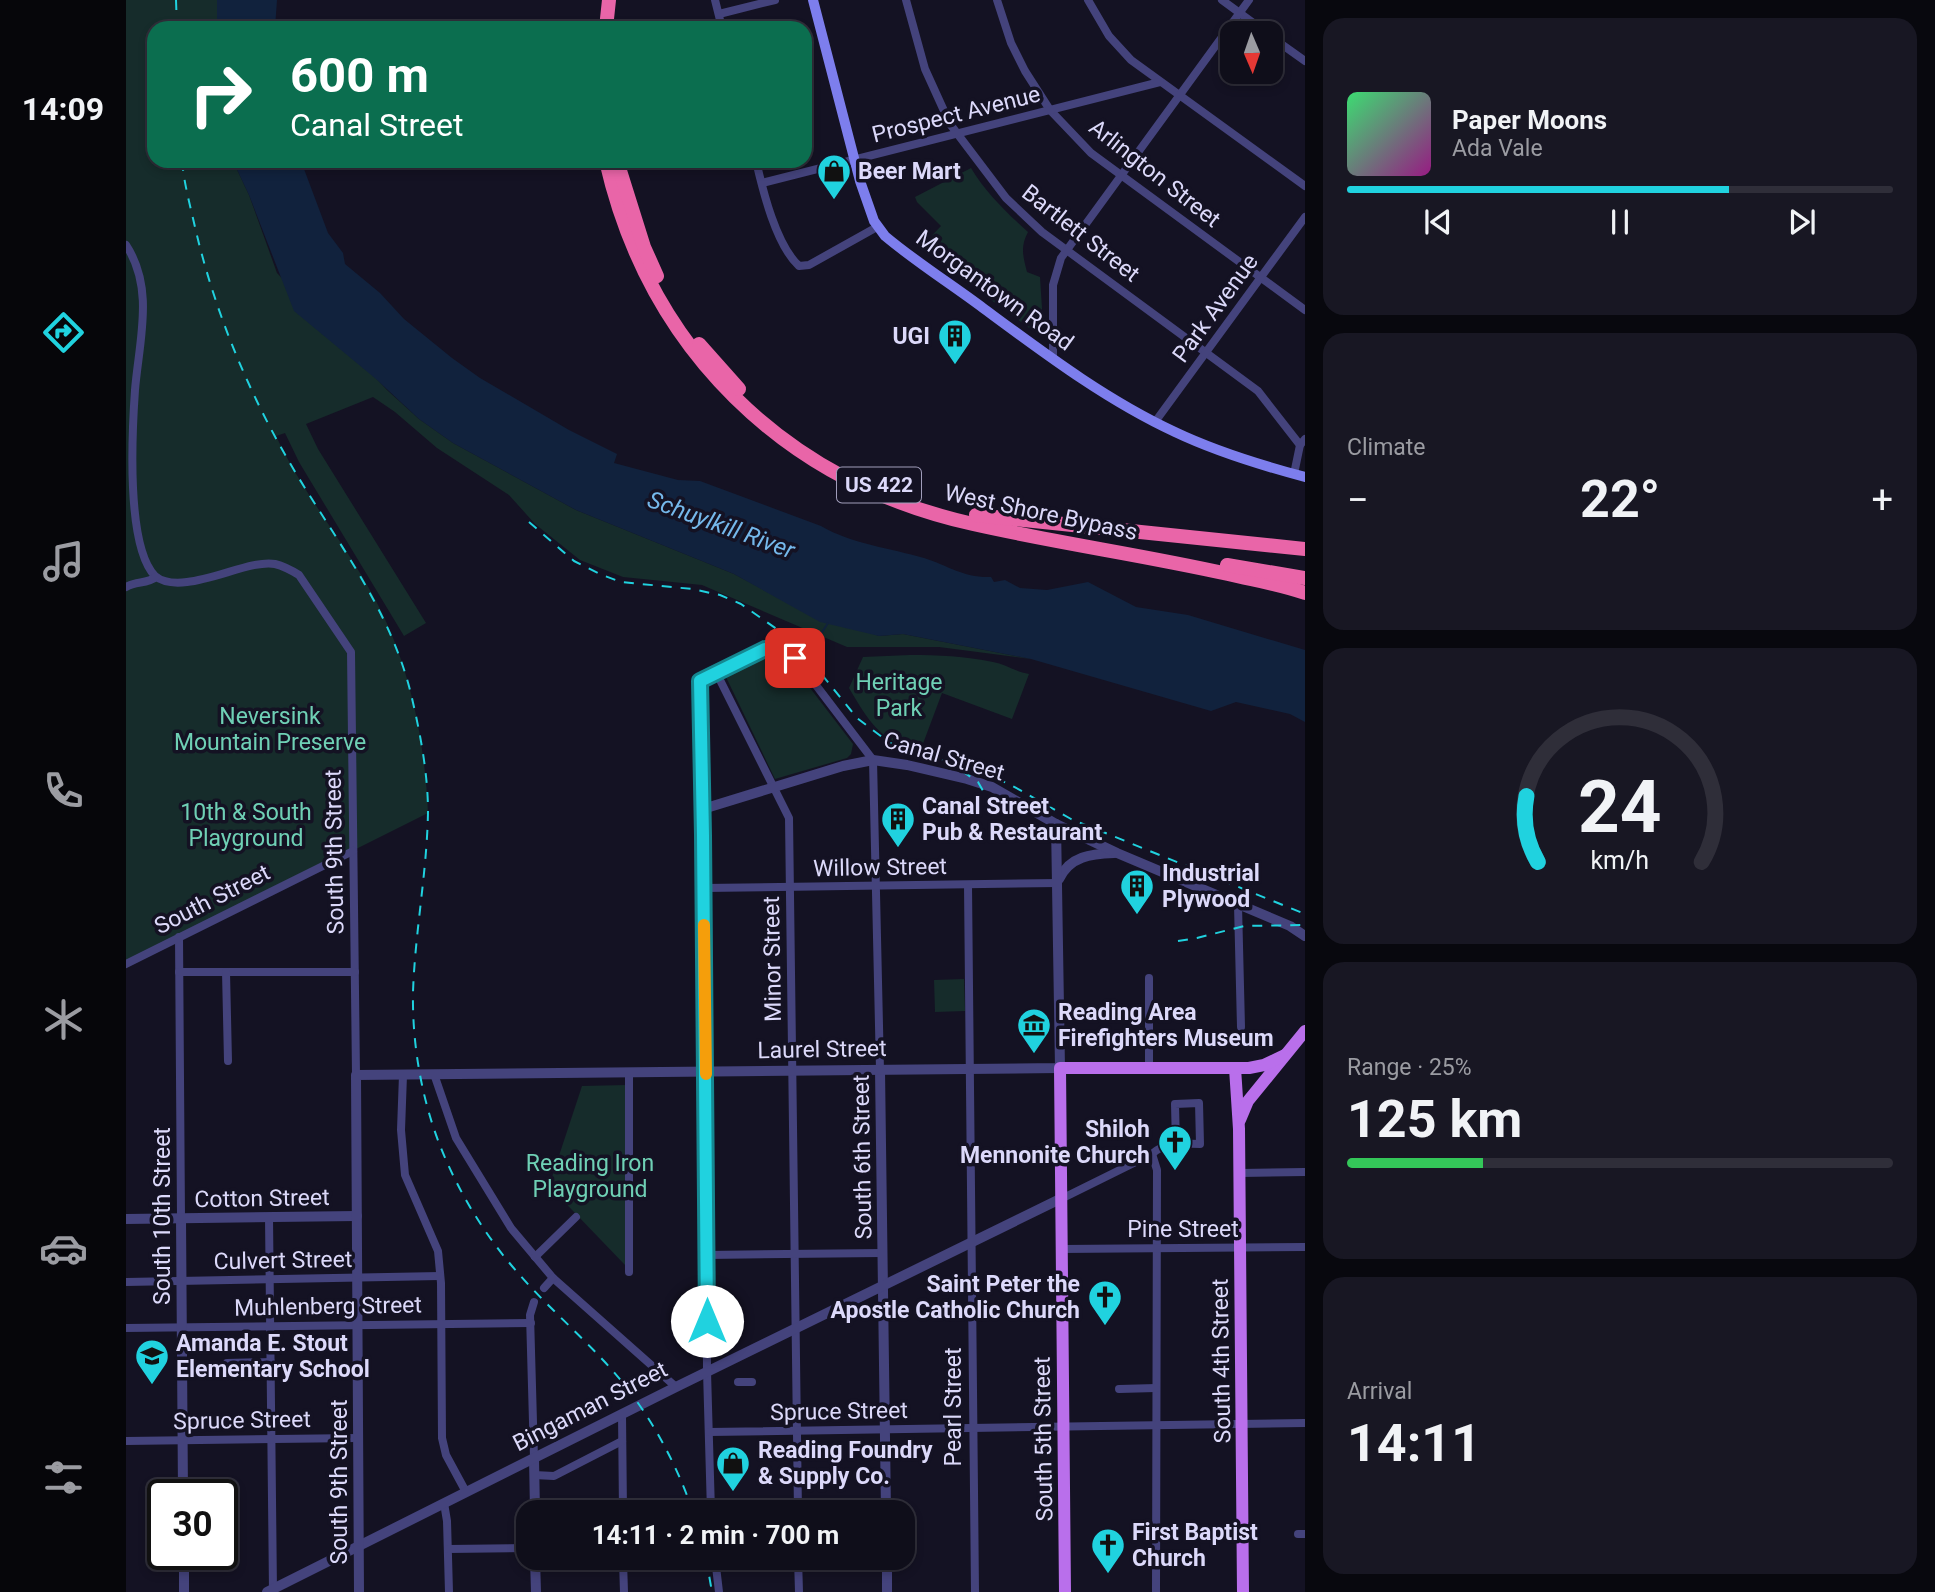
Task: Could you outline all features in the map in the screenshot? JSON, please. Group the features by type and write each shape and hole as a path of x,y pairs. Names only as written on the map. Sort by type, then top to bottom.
{"highway":[{"path":"598,21 600,0"},
{"path":"606,21 608,0"},
{"name":"West Shore Bypass","path":"608,168 628,237 664,308 715,378 777,435 842,477 920,510 972,524 1187,565 1305,593"},
{"name":"West Shore Bypass","path":"619,168 644,247 664,291 692,335 752,402 795,437 844,467 927,504 983,517 1305,549"},
{"path":"1128,531 1305,559"},
{"path":"1118,551 1305,578"}],"main road":[{"name":"Morgantown Road","path":"813,0 865,198 877,227 890,240 1099,390 1155,422 1210,447 1299,475"},
{"path":"1286,1053 1305,1031"},
{"name":"Laurel Street","path":"1060,1068 1235,1068 1264,1065 1286,1053"},
{"name":"South 4th Street","path":"1239,1129 1248,1101 1286,1053"},
{"name":"South 5th Street","path":"1060,1068 1065,1592"},
{"name":"South 4th Street","path":"1235,1068 1240,1173 1243,1592"}],"street":[{"path":"715,0 720,21"},
{"path":"719,14 775,0"},
{"name":"Bartlett Street","path":"906,0 925,69 950,124 1006,198 1035,227 1258,391 1303,442"},
{"name":"Arlington Street","path":"997,0 1016,54 1050,110 1091,153 1305,310"},
{"path":"1088,0 1099,22 1131,60 1305,186"},
{"path":"1222,0 1250,21"},
{"path":"1053,358 1054,277 1066,250 1249,0"},
{"path":"1283,44 1305,61"},
{"name":"Prospect Avenue","path":"762,184 1160,82"},
{"path":"758,168 780,236 795,262 803,266 877,227"},
{"name":"Park Avenue","path":"1155,422 1305,217"},
{"path":"126,245 139,273 143,309 134,403 132,519 134,536 144,560 156,577 147,582 131,583 126,587"},
{"path":"1299,475 1303,442"},
{"name":"South 9th Street","path":"156,577 179,581 207,579 265,563 288,568 299,575 351,652 359,1592"},
{"name":"Canal Street","path":"703,809 700,681 765,649 784,651 795,658 810,676 873,760 978,782 1117,853 1290,926 1305,936"},
{"name":"Minor Street","path":"716,672 789,818 798,1500"},
{"path":"711,1500 707,1371 703,809 844,766 873,760"},
{"name":"South 6th Street","path":"873,760 886,1500"},
{"name":"South 5th Street","path":"1056,824 1060,1068"},
{"name":"South Street","path":"126,964 353,851"},
{"path":"1058,883 1067,866 1083,857 1117,853"},
{"name":"Willow Street","path":"704,888 1058,883"},
{"name":"Pearl Street","path":"968,885 975,1592"},
{"path":"1238,905 1241,1027"},
{"name":"Canal Street","path":"1290,926 1305,928"},
{"name":"South 10th Street","path":"178,937 183,1479"},
{"path":"179,972 355,972"},
{"path":"226,972 228,1061"},
{"path":"1149,978 1149,1066"},
{"name":"Laurel Street","path":"356,1075 1060,1068"},
{"path":"629,1072 629,1272"},
{"path":"403,1074 403,1166 438,1251 442,1438 446,1455 466,1492"},
{"path":"434,1074 456,1138 506,1221 553,1278 676,1387"},
{"name":"Bingaman Street","path":"271,1591 707,1371 1152,1154 1165,1145 1200,1144 1199,1103 1175,1104 1176,1144"},
{"path":"1152,1154 1157,1170 1158,1249 1156,1592"},
{"path":"1240,1173 1305,1172"},
{"name":"Cotton Street","path":"126,1219 357,1216"},
{"path":"269,1217 271,1591"},
{"path":"535,1257 576,1217"},
{"name":"Pine Street","path":"1062,1249 1305,1247"},
{"path":"707,1255 883,1253"},
{"name":"Culvert Street","path":"126,1282 440,1276"},
{"path":"544,1288 553,1278"},
{"path":"534,1302 531,1306 531,1323 535,1500"},
{"name":"Muhlenberg Street","path":"126,1328 531,1323"},
{"path":"227,1363 271,1362"},
{"path":"738,1382 752,1382"},
{"path":"1119,1389 1156,1388"},
{"path":"622,1414 623,1500"},
{"name":"Spruce Street","path":"709,1432 1305,1423"},
{"name":"Spruce Street","path":"126,1441 358,1438"},
{"path":"534,1475 554,1476 622,1441"},
{"path":"444,1503 449,1592"},
{"path":"448,1549 516,1548"},
{"path":"184,1570 184,1592"},
{"path":"535,1570 536,1592"},
{"path":"623,1570 624,1592"},
{"path":"716,1570 719,1592"},
{"path":"798,1570 799,1592"},
{"path":"887,1570 887,1592"}],"green space":[{"name":"Neversink Mountain Preserve","path":"126,0 217,0 217,21 147,21 147,168 236,168 277,273 387,390 419,419 453,443 576,510 734,574 775,596 879,636 903,634 1031,659 939,647 847,647 702,585 623,577 580,560 535,524 509,495 437,448 373,397 306,424 318,449 426,623 404,636 299,462 285,433 276,436 299,478 364,580 388,626 414,704 428,813 126,964"},
{"path":"971,168 990,194 1028,232 1023,256 1027,272 1040,277 1043,324 1039,331 1032,330 920,248 941,226 915,197"},
{"name":"Heritage Park","path":"910,655 983,660 1029,674 1012,719 942,693 921,749 913,750 886,737 878,730 849,688 863,657"},
{"path":"775,656 794,667 853,744 851,754 847,758 775,779 725,675 763,657"},
{"path":"964,979 965,1011 935,1012 934,980"},
{"name":"Reading Iron Playground","path":"626,1085 626,1266 549,1186 582,1086"}],"water":[{"path":"217,0 277,0 276,21 217,21"},
{"name":"Schuylkill River","path":"236,168 304,168 328,233 343,253 345,264 380,293 404,319 452,358 480,378 569,430 617,454 614,463 678,480 700,481 845,537 924,558 965,574 991,577 994,582 1005,580 1020,588 1047,590 1088,582 1136,607 1188,615 1305,650 1305,722 1290,714 1236,702 1211,711 1031,659 903,634 879,636 820,622 734,574 576,510 453,443 419,419 376,379 294,311"}],"waterway":[{"path":"819,637 828,623"}],"railway":[{"path":"176,0 177,21"},
{"path":"183,168 203,260 236,355 280,446 377,607 391,635 411,694 423,753 428,812 414,970 414,1035 420,1078 438,1140 461,1190 497,1247 528,1284 592,1348 631,1393 667,1450 688,1500"},
{"path":"529,522 574,561 602,575 621,582 692,589 720,595 741,604 788,637 857,718 890,743 986,774 1071,819 1305,914"},
{"path":"962,771 978,782 987,798"},
{"path":"1178,941 1244,926 1305,925"},
{"path":"708,1570 712,1592"}],"slow traffic":[{"path":"704,925 706,1074"}],"place":[{"name":"Beer Mart","path":"834,201"},
{"name":"UGI","path":"955,366"},
{"name":"Canal Street Pub & Restaurant","path":"898,849"},
{"name":"Industrial Plywood","path":"1137,916"},
{"name":"Reading Area Firefighters Museum","path":"1034,1055"},
{"name":"Shiloh Mennonite Church","path":"1175,1172"},
{"name":"Saint Peter the Apostle Catholic Church","path":"1105,1327"},
{"name":"Amanda E. Stout Elementary School","path":"152,1386"},
{"name":"Reading Foundry & Supply Co.","path":"733,1493"},
{"name":"First Baptist Church","path":"1108,1575"}],"route":[{"path":"707,1321 700,681 765,649 778,649 795,658"}],"park label":[{"name":"10th & South Playground","path":"246,825"}]}
